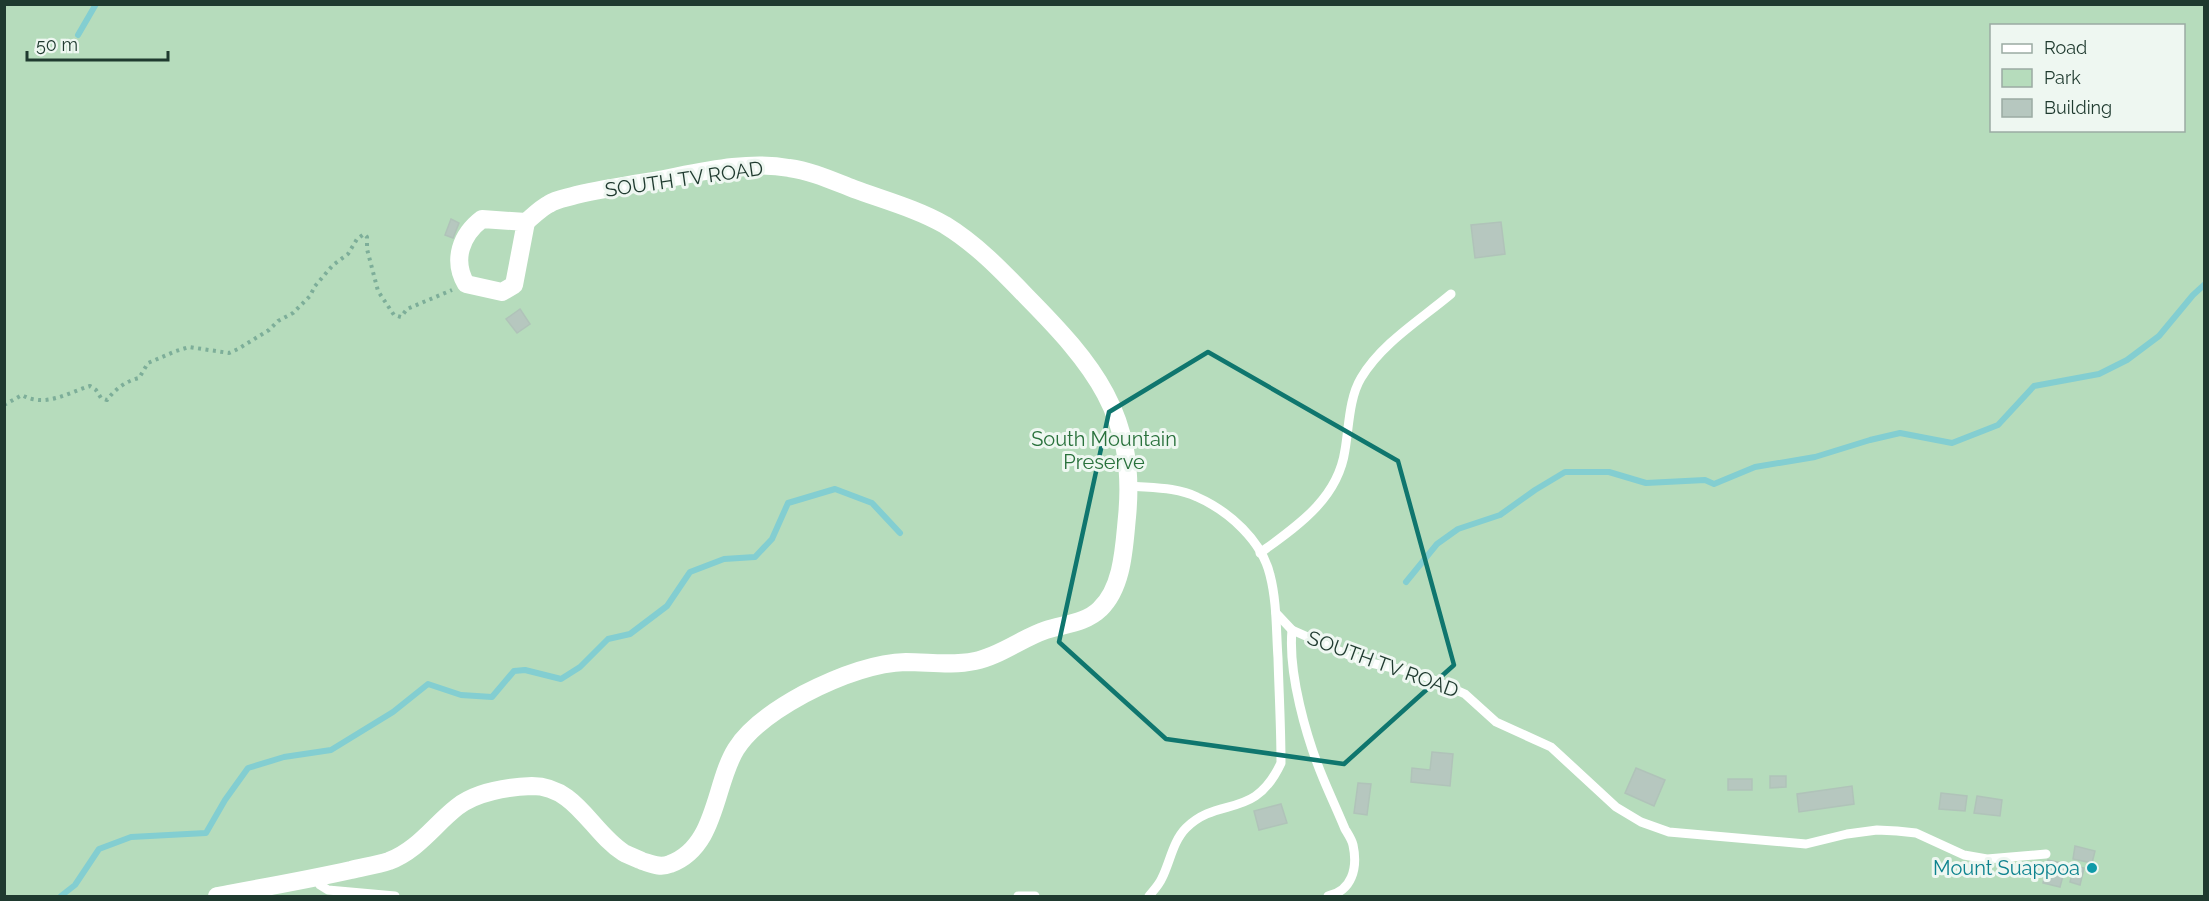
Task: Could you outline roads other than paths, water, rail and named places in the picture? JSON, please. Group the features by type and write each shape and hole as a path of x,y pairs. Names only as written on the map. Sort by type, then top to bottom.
{"street":[{"name":"SOUTH TV ROAD","path":"216,897 389,861 411,850 428,837 463,802 487,794 536,786 549,788 566,797 625,854 661,866 673,863 686,855 709,824 731,758 740,743 750,731 804,694 853,673 879,665 902,662 953,664 978,661 1042,632 1084,620 1098,612 1110,597 1118,577 1125,542 1130,486 1122,435 1109,401 1091,368 1067,337 965,238 940,222 907,208 808,172 787,167 766,166 735,167 598,190 551,202 526,222"},
{"path":"482,219 526,222 514,285 502,292 466,284 460,262 462,244 470,229 482,219"}],"lane":[{"path":"1260,553 1301,524 1328,494 1345,454 1350,411 1359,380 1378,353 1451,294"},
{"path":"1130,486 1168,489 1196,496 1233,520 1247,533 1270,574 1276,613"},
{"name":"SOUTH TV ROAD","path":"1276,613 1292,630 1362,661 1420,674 1465,694 1496,722 1551,747 1616,807 1641,822 1669,832 1806,844 1847,834 1877,830 1897,831 1916,834 1964,855 1987,859 2046,854"},
{"name":"SOUTH TV ROAD","path":"1149,897 1161,881 1176,842 1185,830 1197,819 1257,797 1273,781 1281,763 1276,613"},
{"path":"1292,630 1290,651 1299,701 1322,776 1353,845 1352,876 1348,886 1340,894 1328,897"},
{"path":"316,878 320,885 336,891 395,897"},
{"path":"1018,897 1035,897"}],"waterway":[{"path":"78,35 96,4"},
{"path":"1406,582 1437,544 1458,529 1500,515 1565,472 1609,472 1646,483 1705,480 1714,484 1755,467 1815,457 1900,433 1952,443 1998,425 2034,386 2099,374 2127,360 2159,336 2204,285"},
{"path":"61,896 75,885 99,849 131,837 206,833 225,800 248,768 284,757 331,750 393,712 428,684 461,695 492,697 514,671 525,670 561,679 580,667 608,639 630,634 667,606 690,572 724,559 755,557 772,539 788,503 835,489 872,503 900,533"}],"place":[{"name":"Mount Suappoa","path":"2092,868"}],"park label":[{"name":"South Mountain Preserve","path":"1104,450"}]}
